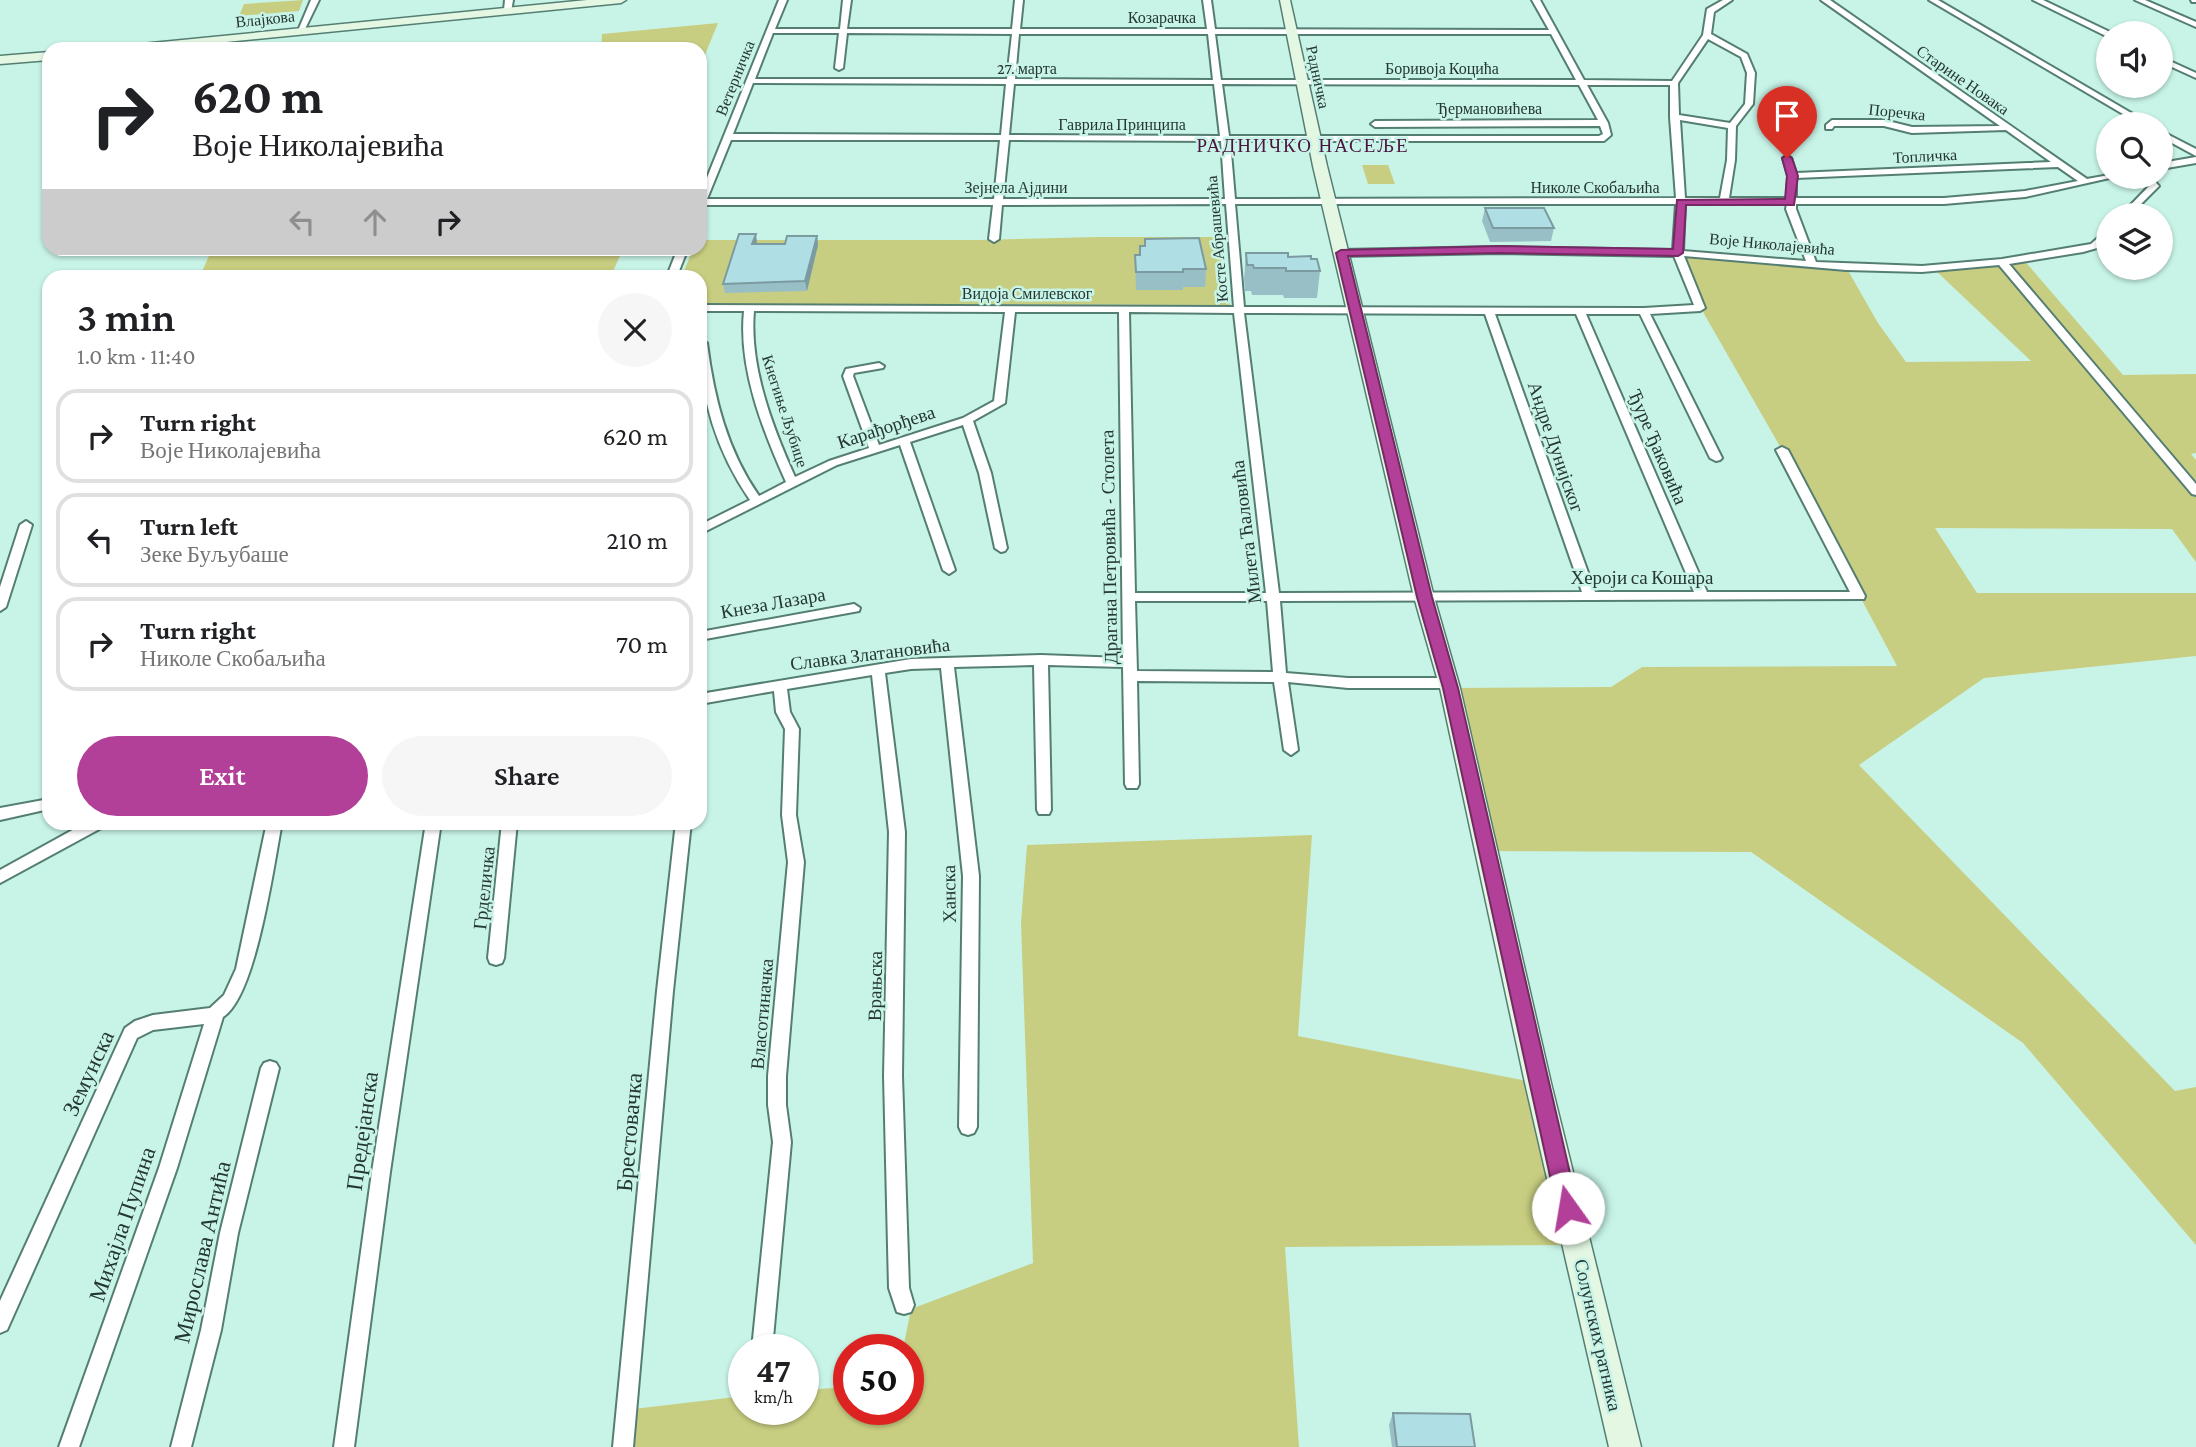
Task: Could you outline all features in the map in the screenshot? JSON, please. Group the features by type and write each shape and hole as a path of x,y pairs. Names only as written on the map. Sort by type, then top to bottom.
{"main road":[{"name":"Влајкова","path":"191,42 509,5 621,0"},
{"name":"Радничка","path":"1285,0 1330,202"},
{"path":"0,60 42,57"},
{"name":"Солунских ратника","path":"1330,202 1424,597 1449,683 1538,1083 1625,1447"}],"street":[{"path":"300,31 315,0"},
{"name":"Ветерничка","path":"707,189 783,0"},
{"path":"839,68 847,0"},
{"path":"994,239 1019,0"},
{"name":"Косте Абрашевића","path":"1207,0 1225,138 1239,310"},
{"path":"1536,0 1604,123"},
{"path":"1354,310 1644,311 1700,308 1678,253 1681,202 1674,117 1675,83 1707,35 1710,11 1728,0"},
{"name":"Старине Новака","path":"1825,0 2086,182"},
{"path":"1933,0 2125,112"},
{"path":"2037,0 2096,28"},
{"path":"2139,0 2196,25"},
{"name":"Козарачка","path":"771,31 1553,32"},
{"path":"1707,35 1738,51 1750,66 1750,102 1732,126 1731,160 1724,202"},
{"path":"2173,65 2196,76"},
{"name":"27. марта","path":"751,81 1303,81"},
{"name":"Боривоја Коцића","path":"1303,81 1675,83"},
{"path":"1674,117 1732,126"},
{"name":"Поречка","path":"1829,127 1832,123 1855,122 1884,123 1912,130 2006,128"},
{"name":"Гаврила Принципа","path":"728,137 1601,139 1607,135 1604,123"},
{"name":"Ђермановићева","path":"1375,124 1604,123"},
{"path":"2173,140 2196,153"},
{"path":"1787,158 1793,176 1790,203 1812,263"},
{"path":"2173,164 2196,160"},
{"name":"Топличка","path":"1793,176 2059,164"},
{"name":"Николе Скобаљића","path":"1330,202 1790,203 1979,199 2096,180"},
{"path":"2137,203 2151,189"},
{"name":"Зејнела Ајдини","path":"707,204 1330,202"},
{"name":"Воје Николајевића","path":"1341,253 1500,250 1678,253 1922,269 2002,262 2080,250 2096,244"},
{"path":"2002,262 2196,491"},
{"name":"Видоја Смилевског","path":"707,308 1354,310"},
{"name":"Кнегиње Љубице","path":"749,308 747,334 757,385 792,482"},
{"name":"Карађорђева","path":"707,527 833,463 967,420 999,402 1010,309"},
{"name":"Драгана Петровића - Столета","path":"1124,309 1132,784"},
{"name":"Милета Ћаловића","path":"1239,310 1280,677 1291,750"},
{"name":"Андре Дунијског","path":"1489,310 1590,596"},
{"name":"Ђуре Ђаковића","path":"1580,311 1703,597"},
{"path":"1644,311 1716,458"},
{"path":"875,449 848,376 850,371 857,367 879,366"},
{"path":"707,379 722,439 732,465 757,502"},
{"path":"967,420 985,473 1001,548"},
{"path":"904,440 949,570"},
{"name":"Хероји са Кошара","path":"1130,597 1273,599 1859,596 1782,450"},
{"path":"0,607 26,525"},
{"name":"Кнеза Лазара","path":"707,635 854,608"},
{"path":"1041,660 1044,810"},
{"name":"Славка Златановића","path":"707,698 878,668 1041,660 1130,669 1348,683 1449,683"},
{"name":"Ханска","path":"947,663 971,876 968,1127"},
{"name":"Врањска","path":"878,668 897,832 893,1076 899,1288 904,1305"},
{"name":"Власотиначка","path":"763,1334 782,1142 777,1105 777,1076 796,862 789,815 792,729 783,712 779,685"},
{"path":"0,814 42,805"},
{"path":"0,877 85,830"},
{"path":"215,1015 226,1007 244,969 273,830"},
{"name":"Предејанска","path":"344,1447 383,1158 433,830"},
{"name":"Грделичка","path":"496,958 509,830"},
{"name":"Брестовачка","path":"623,1447 683,830"},
{"name":"Земунска","path":"0,1324 131,1033 138,1027 152,1023 215,1015"},
{"name":"Михајла Пупина","path":"69,1447 163,1181 215,1015"},
{"name":"Мирослава Антића","path":"181,1447 211,1330 229,1233 270,1068"}],"green space":[{"path":"303,0 299,11 239,16 244,4"},
{"path":"718,23 707,50 707,42 601,42 602,34"},
{"path":"1362,165 1388,165 1395,184 1368,184"},
{"path":"1222,237 1230,305 707,304 707,270 684,270 690,256 707,256 707,240"},
{"path":"1678,253 1846,267 1878,323 1906,362 2031,361 1934,269 2023,259 2123,375 2196,374 2196,453 2191,454 2196,460 2196,562 2172,529 1935,528 1977,593 2196,593 2196,656 1984,678 1859,765 2175,1091 2196,1087 2196,1245 2023,1043 1751,852 1486,851 1450,688 1611,687 1642,667 1897,666 1782,450 1703,312"},
{"path":"209,256 620,256 614,270 203,270"},
{"path":"1312,835 1298,1036 1538,1083 1576,1245 1285,1247 1299,1447 622,1447 625,1410 728,1398 728,1425 819,1425 819,1389 833,1388 833,1425 924,1425 924,1334 906,1334 911,1309 1033,1263 1021,923 1027,845"}],"building":[{"path":"1485,208 1544,208 1554,228 1493,228"},
{"path":"739,234 756,234 752,244 785,244 787,236 817,236 805,281 723,284"},
{"path":"1199,238 1206,269 1136,272 1135,255 1140,255 1140,246 1145,246 1145,239"},
{"path":"1246,253 1311,256 1311,259 1317,259 1320,271 1254,268 1253,265 1247,265"},
{"path":"1393,1413 1470,1414 1475,1447 1397,1447"}],"district":[{"name":"РАДНИЧКО НАСЕЉЕ","path":"1303,145"}],"route":[{"path":"1568,1208 1450,688 1424,597 1341,253 1500,250 1678,253 1681,202 1790,203 1793,176 1787,158"}]}
